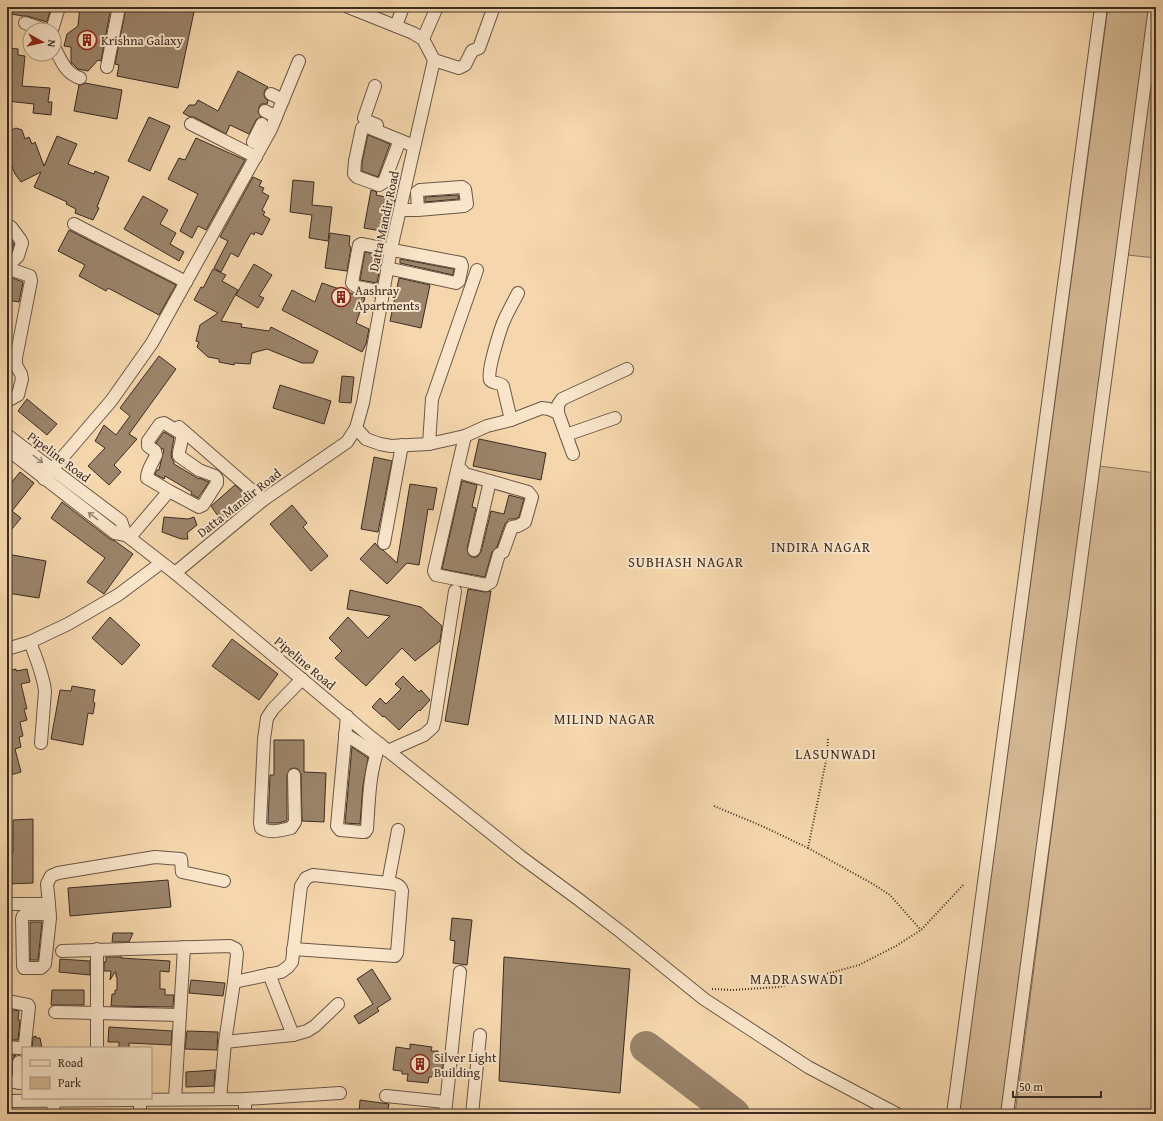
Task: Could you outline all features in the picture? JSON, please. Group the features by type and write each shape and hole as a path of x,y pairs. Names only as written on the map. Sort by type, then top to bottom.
{"street":[{"path":"54,22 59,7"},
{"path":"107,67 119,7"},
{"path":"348,7 413,33 423,39 434,60 459,68 465,65 472,51 479,48 492,12 492,7"},
{"path":"396,26 403,7"},
{"path":"423,39 437,7"},
{"path":"953,1114 1101,7"},
{"path":"1007,1114 1155,7"},
{"name":"Datta Mandir Road","path":"175,573 262,500 347,442 356,428 383,292 392,269 396,250 400,210 434,60"},
{"path":"48,474 111,402 152,343 186,282 255,147 264,125 276,117 299,61"},
{"path":"62,62 66,70 72,76 80,78"},
{"path":"375,86 364,118 367,121 415,143"},
{"path":"271,94 283,100"},
{"path":"264,111 276,117"},
{"path":"191,124 255,147"},
{"path":"400,140 384,182 379,185 357,178 354,174 355,161 362,128 365,126 400,140 415,143"},
{"path":"400,210 418,210"},
{"path":"74,224 186,282"},
{"path":"7,262 14,260 18,256 22,243 11,227"},
{"path":"383,292 357,286 352,282 359,245 361,244 461,263 462,266 459,281 456,283 392,269"},
{"path":"7,268 30,276 32,281 16,358 16,365 22,379 18,395 10,401 7,401"},
{"path":"429,444 432,399 477,270"},
{"path":"511,420 503,386 500,383 492,382 489,376 490,364 503,324 518,293"},
{"path":"573,454 558,414 558,406 562,399 627,370"},
{"path":"356,428 366,439 380,444 391,446 429,444 465,436 487,426 511,420 542,408 549,409 558,414"},
{"path":"167,416 262,500"},
{"path":"566,435 615,418"},
{"path":"160,424 164,424 182,434 182,443 178,454 179,456 199,470 215,476 217,479 203,506 199,507 169,491 148,478 147,472 149,467 153,464 156,455 155,451 148,446 148,441 160,424"},
{"name":"Pipeline Road","path":"7,435 48,474"},
{"path":"458,466 465,474 528,492 532,497 525,522 518,526 512,527 503,552 499,554 491,582 486,585 436,575 434,571 458,466 465,436"},
{"path":"384,543 402,445"},
{"name":"Pipeline Road","path":"7,449 121,521 128,536 175,573 347,716 377,747 467,813 521,858 578,899 704,999 808,1066 896,1114"},
{"path":"474,550 490,481"},
{"path":"128,536 169,491"},
{"path":"7,649 30,642 68,624 118,594 161,563"},
{"path":"345,734 377,747 424,735 433,727 455,591"},
{"path":"30,642 45,691 41,743"},
{"path":"294,775 295,822 291,828 265,831 261,828 260,823 264,739 267,718 273,709 302,679"},
{"path":"347,716 338,826 340,830 365,832 367,829 372,774 377,747"},
{"path":"388,883 398,830"},
{"path":"49,909 23,916 24,968 41,968 45,964 50,918 47,884 51,876 58,872 155,857 181,859 182,872 224,881"},
{"path":"234,982 281,972 288,968 292,962 293,949 301,886 306,878 314,875 397,884 401,887 402,891 397,953 395,956 293,949"},
{"path":"7,904 49,909"},
{"path":"62,951 225,945 236,949 237,954 225,1042 220,1099"},
{"path":"175,1099 184,946"},
{"path":"97,949 97,1047"},
{"path":"386,1096 445,1108 460,972"},
{"path":"269,974 292,1035"},
{"path":"7,1001 24,1003 29,1007 24,1046 19,1048 7,1047"},
{"path":"225,1042 292,1035 307,1031 315,1026 338,1004"},
{"path":"55,1012 180,1015"},
{"path":"472,1114 480,1035"},
{"path":"16,1082 20,1062"},
{"path":"7,1101 96,1099 245,1099 340,1093"},
{"path":"140,1099 140,1114"},
{"path":"245,1099 245,1114"},
{"path":"54,1100 54,1114"}],"path":[{"path":"808,848 827,756 828,739"},
{"path":"714,806 762,826 808,848 873,884 890,895 921,930"},
{"path":"693,990 732,990 779,987 859,965 896,946 921,930 964,884"}],"green space":[{"path":"1108,7 1151,7 1001,1114 959,1114"},
{"path":"1156,29 1156,258 1127,255"},
{"path":"1099,466 1156,473 1156,1114 1015,1114"}],"building":[{"path":"7,7 51,7 47,22 27,16 7,13"},
{"name":"Krishna Galaxy","path":"80,7 111,7 101,61 98,60 88,71 78,69 71,63 71,47 64,46 67,34 78,26"},
{"path":"126,7 195,7 178,88 117,76 119,65 115,64"},
{"path":"8,48 18,49 18,55 22,56 22,62 24,62 22,86 50,88 48,102 52,102 51,115 33,113 34,104 7,101"},
{"path":"238,71 268,87 264,94 268,101 267,104 261,104 259,107 258,112 261,117 256,120 249,134 230,125 226,134 194,117 190,117 183,113 189,105 195,105 198,100 218,111"},
{"path":"85,83 122,90 117,119 74,111 79,85"},
{"path":"149,117 170,126 150,171 128,161"},
{"path":"16,128 22,130 25,139 29,137 32,144 35,142 44,166 57,136 77,144 68,164 94,174 95,171 109,177 97,207 99,208 93,220 75,213 76,209 66,204 67,202 34,187 41,172 21,182 15,174 7,154 7,132"},
{"path":"368,135 390,144 378,177 362,171 362,162"},
{"path":"196,138 245,160 206,230 198,226 192,238 180,231 198,194 168,179 179,158 185,160"},
{"path":"253,177 262,181 259,186 264,188 262,192 269,196 262,210 265,212 263,215 270,219 262,235 255,232 254,235 251,233 238,257 231,253 221,272 214,268 228,241 220,237"},
{"path":"293,180 314,182 312,205 332,207 328,241 309,238 312,215 290,212"},
{"path":"371,190 377,192 376,195 395,199 387,232 364,228"},
{"path":"458,195 459,199 425,202 425,197"},
{"path":"143,196 168,210 160,224 176,233 170,244 184,252 179,261 124,229"},
{"path":"69,230 176,285 159,315 108,288 106,291 79,276 85,265 58,251"},
{"path":"330,233 350,236 349,246 351,247 347,271 325,268"},
{"path":"7,234 14,244 11,252 7,254"},
{"path":"365,252 382,256 377,283 360,280"},
{"path":"400,259 454,269 453,275 400,263"},
{"path":"254,264 272,275 259,296 264,298 258,308 236,295"},
{"path":"213,269 226,275 222,281 238,290 221,321 242,324 241,327 269,331 271,327 318,351 313,363 302,363 267,349 252,353 250,364 235,363 234,365 219,362 219,359 208,357 197,347 199,342 196,341 200,325 218,313 194,300 201,287 203,288"},
{"path":"7,276 23,282 19,302 7,300"},
{"path":"399,278 430,285 421,328 390,321"},
{"path":"322,283 365,298 356,323 369,329 366,344 362,352 282,310 292,290 315,302"},
{"path":"159,356 176,369 129,434 137,439 114,465 121,472 109,485 88,466 105,448 95,441 104,425 116,435 130,416 120,408"},
{"path":"342,376 354,377 351,403 339,402"},
{"path":"280,385 331,401 324,424 273,408"},
{"path":"27,399 57,424 47,435 18,411"},
{"path":"164,432 174,438 171,454 174,464 199,479 209,482 198,498 191,494 192,492 165,476 164,479 155,474 157,470 159,470 164,449 156,443"},
{"path":"479,439 546,453 541,480 473,466"},
{"path":"374,457 392,461 378,532 361,529"},
{"path":"20,472 34,483 12,511 21,518 7,535 7,488"},
{"path":"462,481 477,485 472,507 476,508 467,549 469,555 472,557 477,557 481,552 491,511 504,514 509,495 524,499 519,517 509,519 505,524 497,547 492,552 485,577 442,569"},
{"path":"410,484 437,488 433,510 428,509 419,565 407,563 387,584 360,559 375,543 397,563"},
{"path":"235,485 251,500 223,523 211,506"},
{"path":"62,502 110,539 133,554 104,594 87,582 105,558 51,518"},
{"path":"292,505 307,523 303,527 328,556 311,571 270,524"},
{"path":"164,517 188,519 194,517 197,525 187,533 188,539 181,539 162,532"},
{"path":"7,554 46,561 39,598 7,593"},
{"path":"468,589 485,592 491,591 468,725 445,721"},
{"path":"350,590 421,607 442,626 440,641 415,661 402,648 366,686 335,658 342,651 329,638 348,617 368,638 390,616 347,609"},
{"path":"110,617 140,645 122,665 92,638"},
{"path":"232,639 278,674 259,700 212,666"},
{"path":"16,669 16,671 27,669 30,682 21,684 27,709 24,709 27,720 20,722 23,736 19,737 21,747 15,749 21,772 7,776 7,671"},
{"path":"403,676 419,692 421,690 430,700 399,730 372,707 380,698 386,704 401,689 395,684"},
{"path":"72,686 95,690 93,714 88,713 83,745 51,739 60,690 71,691"},
{"path":"274,740 304,740 304,772 326,773 324,822 302,821 301,774 298,769 294,768 290,769 287,775 287,820 278,823 268,823 270,775 274,775"},
{"path":"352,747 368,758 363,785 360,824 345,823"},
{"path":"33,819 33,883 7,884 7,852 13,852 13,820"},
{"path":"168,880 171,907 70,916 68,888"},
{"path":"452,918 472,920 467,965 453,963 455,941 450,940"},
{"path":"30,922 42,922 38,960 30,960"},
{"path":"113,933 133,933 129,942 112,942"},
{"path":"106,957 170,961 169,972 160,971 160,989 165,989 165,995 174,995 173,1007 111,1006 112,994 115,994 115,990 117,990 117,977 115,972 110,980 111,971 104,971 104,962 106,962"},
{"path":"504,957 630,969 620,1093 499,1081"},
{"path":"60,959 90,961 90,975 59,972"},
{"path":"372,969 391,999 377,1008 379,1011 359,1024 354,1016 373,1004 357,979"},
{"path":"191,980 225,983 223,996 189,993"},
{"path":"52,990 84,990 84,1005 51,1005"},
{"path":"7,1009 19,1011 18,1020 20,1020 18,1040 7,1040"},
{"path":"109,1027 172,1031 171,1045 129,1043 129,1047 119,1047 119,1042 108,1042"},
{"path":"187,1031 218,1032 217,1050 185,1049"},
{"path":"36,1036 36,1038 40,1038 42,1047 32,1047 33,1037"},
{"name":"Silver Light Building","path":"410,1044 432,1047 431,1051 438,1051 438,1054 444,1055 442,1076 435,1075 434,1077 429,1077 428,1083 407,1081 408,1074 402,1074 402,1071 393,1070 396,1047 410,1049"},
{"path":"7,1055 16,1055 12,1062 12,1074 7,1074"},
{"path":"215,1070 214,1086 186,1087 186,1072"},
{"path":"360,1100 389,1104 387,1114 359,1114"}],"taxiway":[{"path":"646,1047 734,1114"}],"place":[{"name":"Krishna Galaxy","path":"87,40"},
{"name":"Aashray Apartments","path":"341,297"},
{"name":"Silver Light Building","path":"420,1064"}],"district":[{"name":"INDIRA NAGAR","path":"821,547"},
{"name":"SUBHASH NAGAR","path":"686,562"},
{"name":"MILIND NAGAR","path":"605,719"},
{"name":"LASUNWADI","path":"836,754"},
{"name":"MADRASWADI","path":"797,979"}]}
